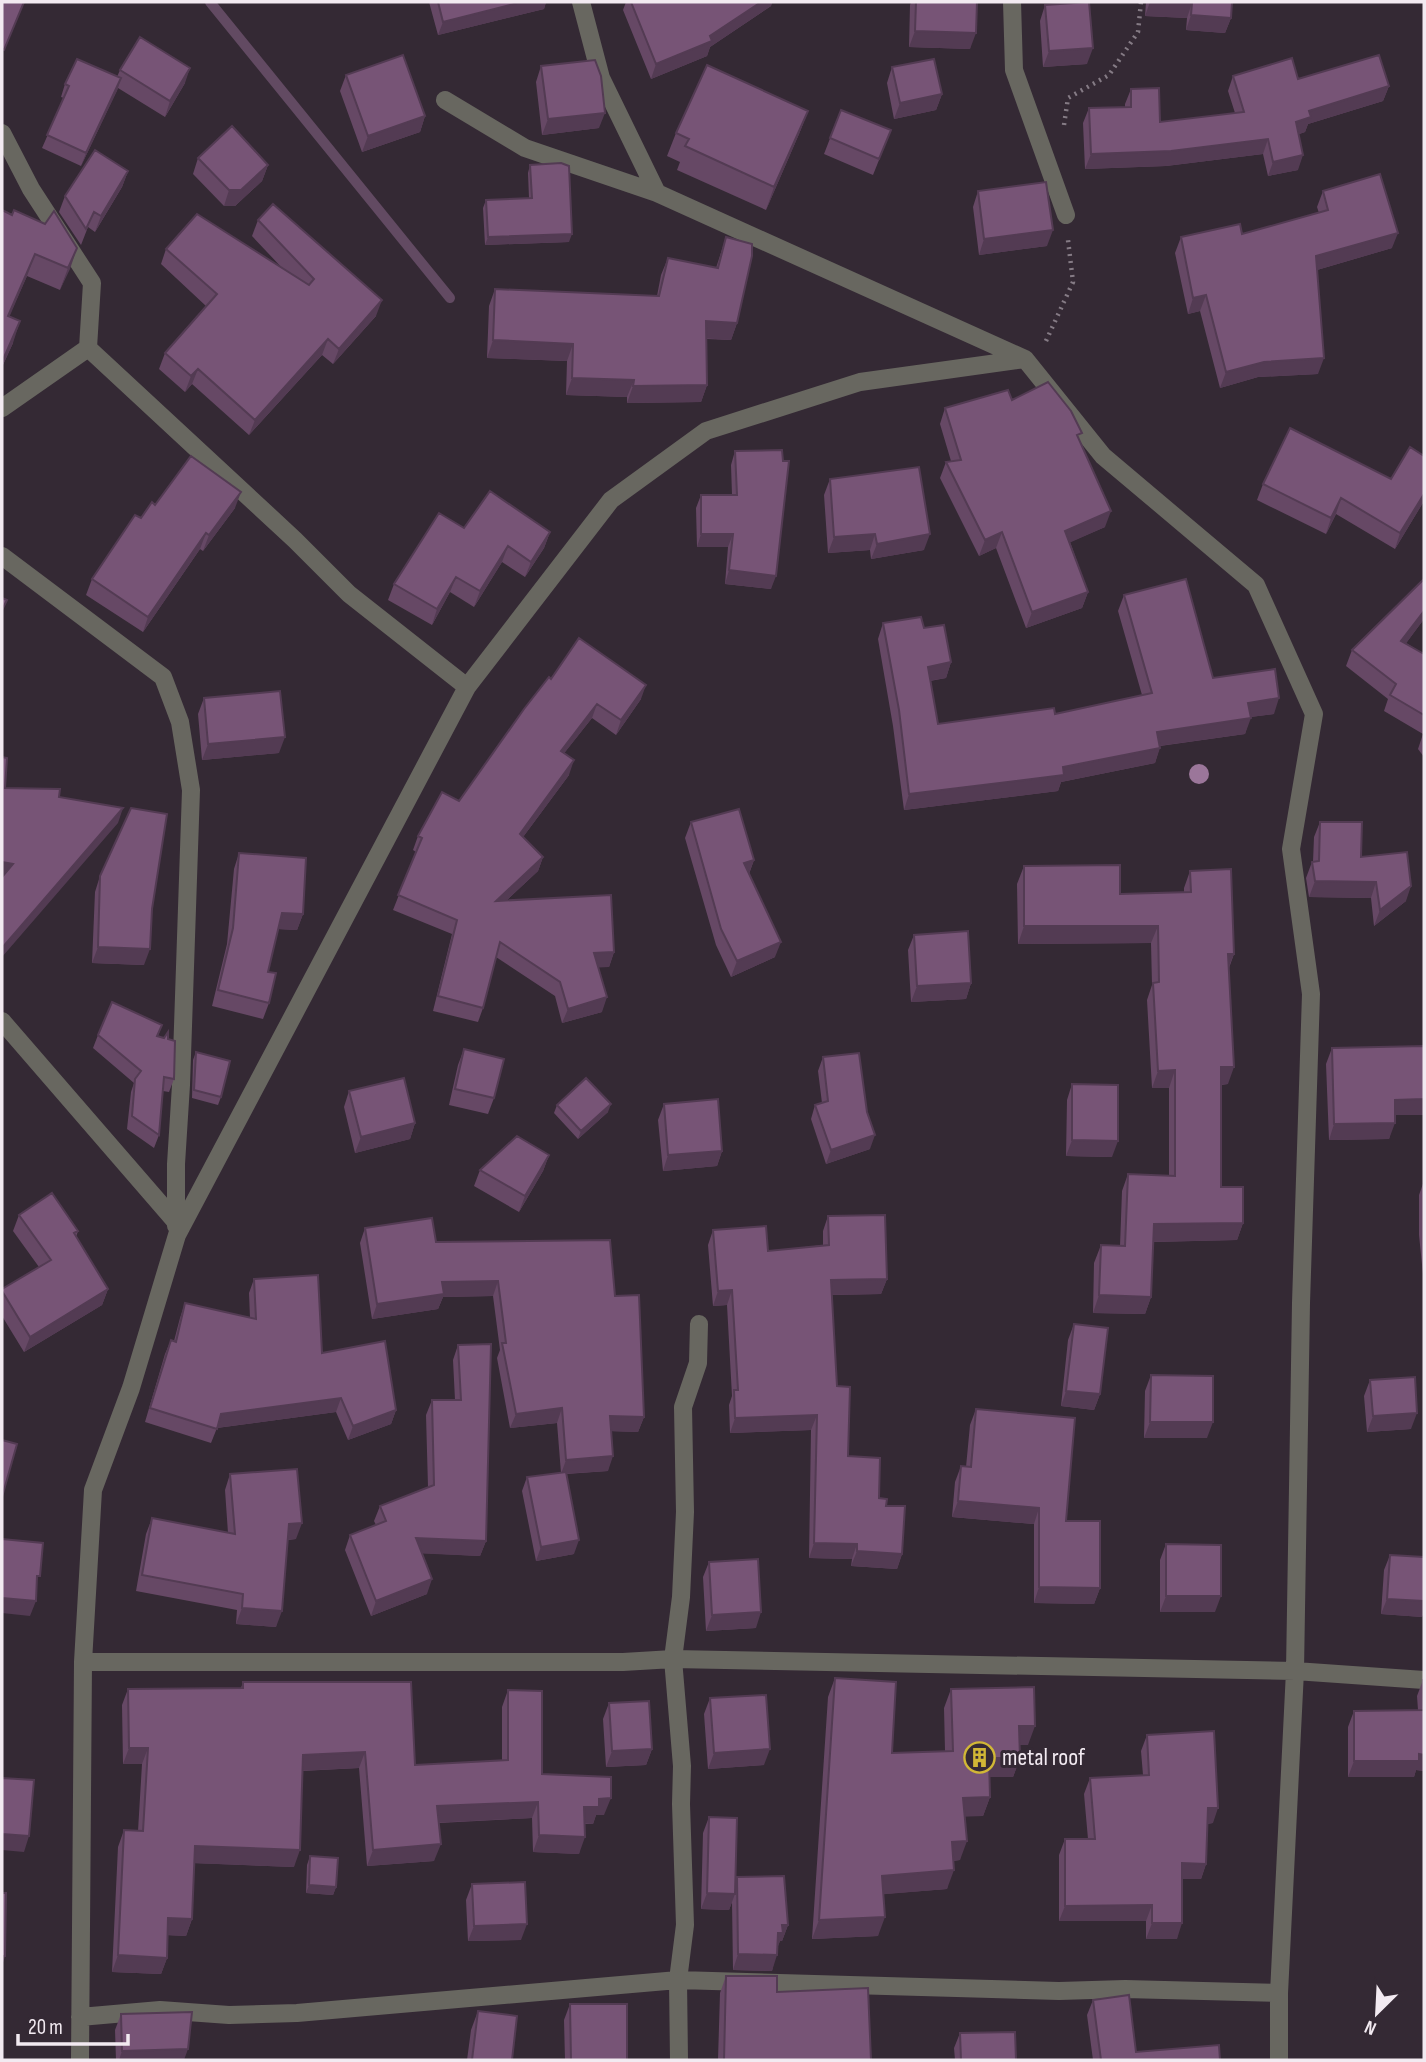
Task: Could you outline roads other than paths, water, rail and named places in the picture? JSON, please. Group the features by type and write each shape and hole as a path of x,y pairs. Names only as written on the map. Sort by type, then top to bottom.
{"street":[{"path":"581,2 601,78 657,193"},
{"path":"1012,2 1014,70 1066,215"},
{"path":"445,100 525,148 657,193 1025,359 1104,456 1256,584 1314,714 1291,849 1311,993 1301,1303 1296,1671 1279,1993 1279,2060"},
{"path":"2,133 31,189 92,283 88,348"},
{"path":"2,408 88,348"},
{"path":"88,348 295,540 349,594 467,687"},
{"path":"80,2060 83,1662 93,1490 131,1388 176,1229 467,687 611,500 706,431 860,382 1025,359"},
{"path":"2,556 163,677 180,722 191,790 176,1164 176,1229"},
{"path":"2,1021 176,1229"},
{"path":"680,2060 678,1980 685,1925 682,1766 673,1659 681,1597 685,1512 683,1407 698,1363 699,1324"},
{"path":"83,1662 623,1662 673,1659 1296,1671 1424,1680"},
{"path":"80,2017 160,2010 229,2015 297,2013 678,1980 1059,1991 1125,1989 1279,1993"}],"waterway":[{"path":"210,2 450,298"}],"place":[{"name":"metal roof","path":"979,1757"}]}
